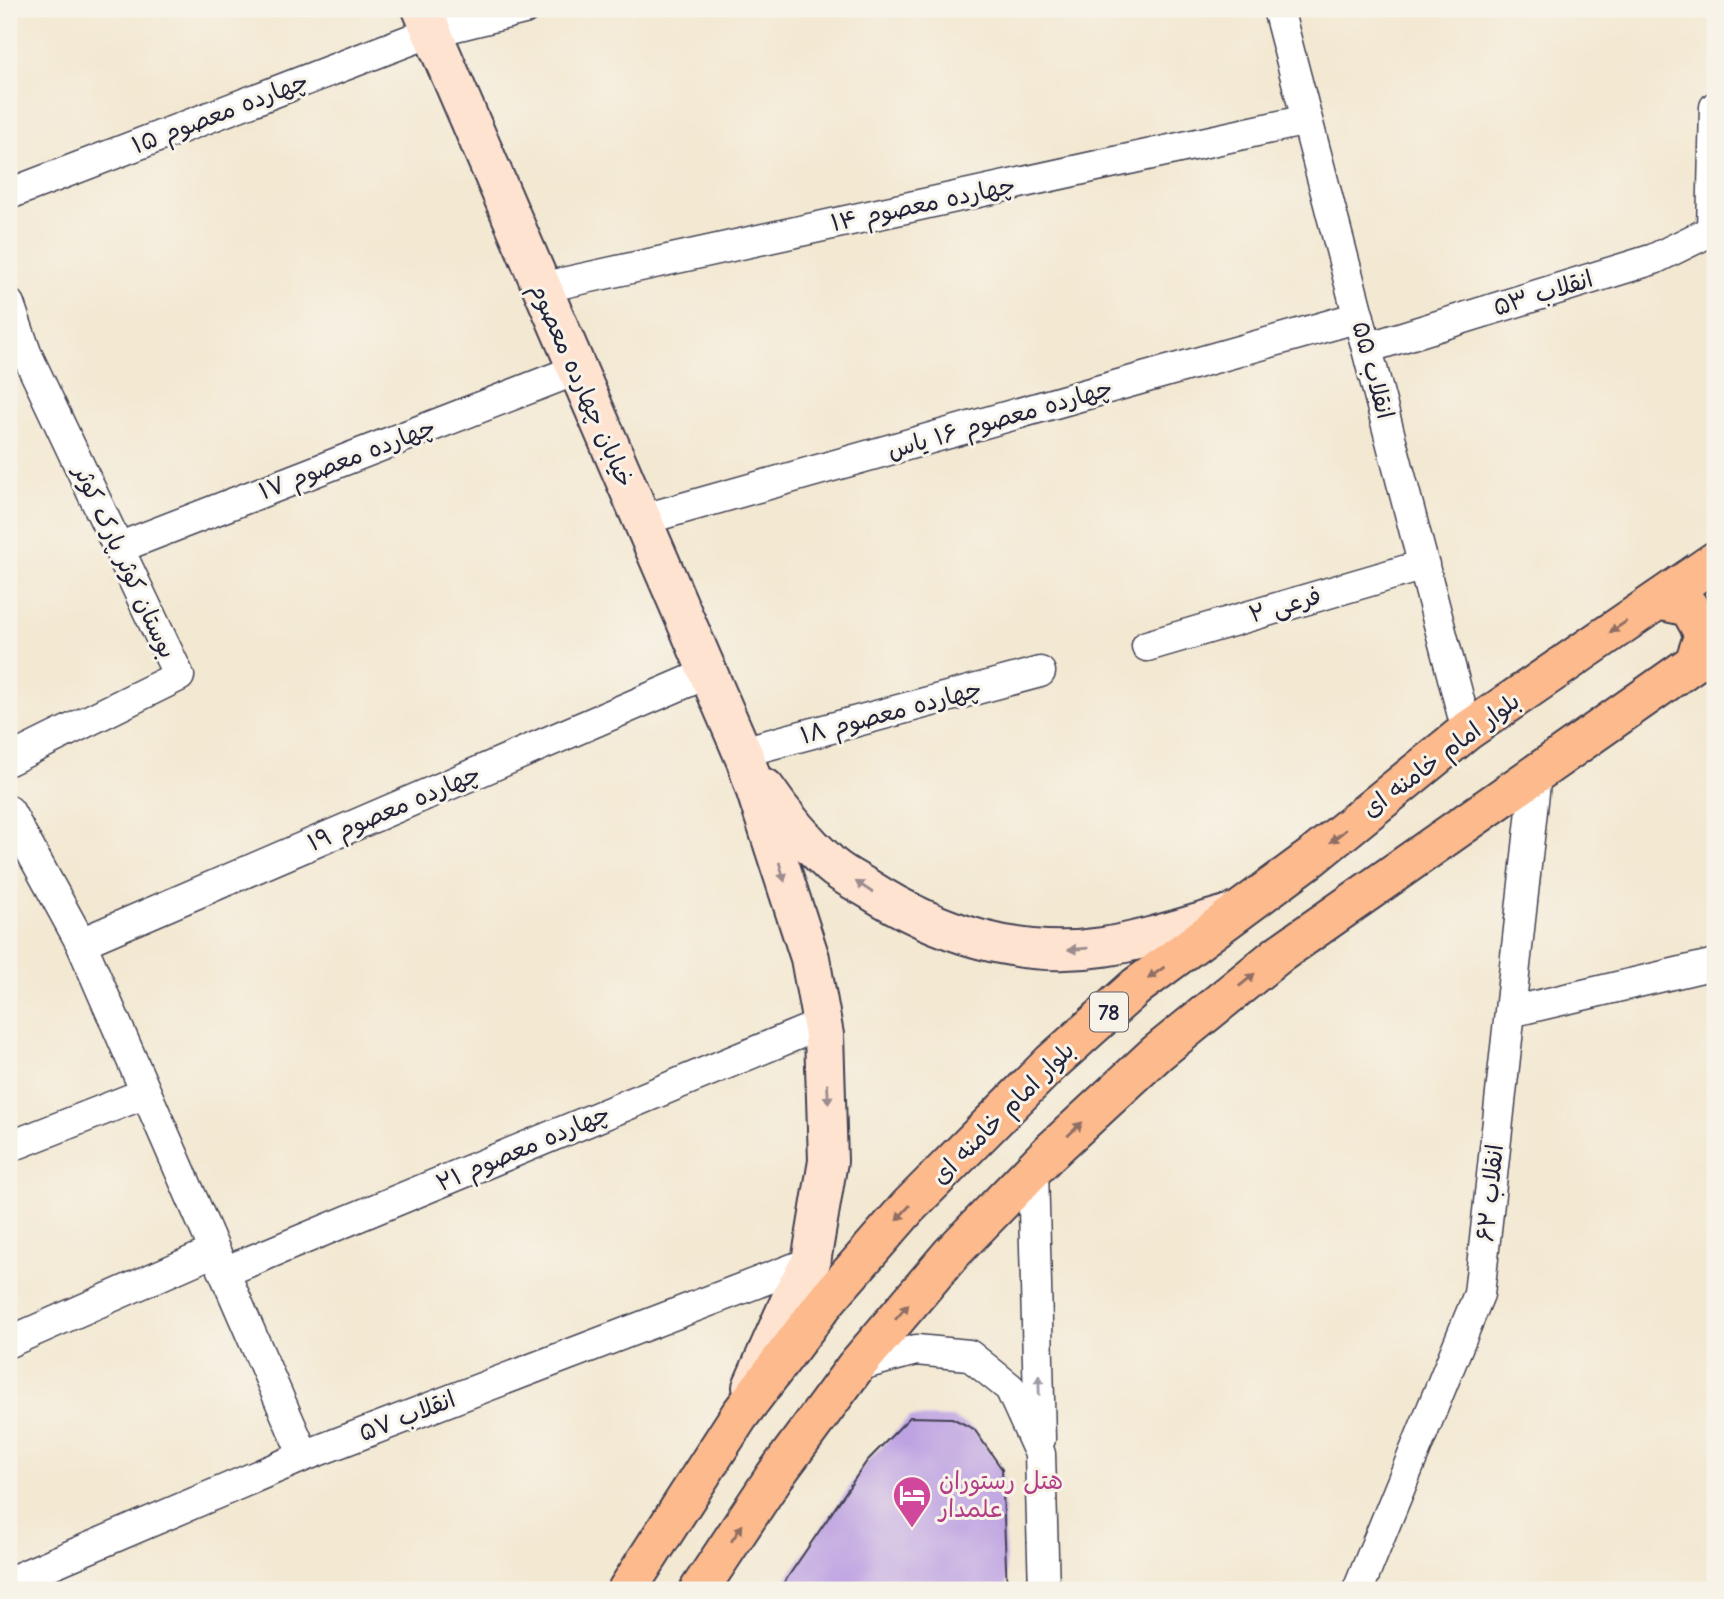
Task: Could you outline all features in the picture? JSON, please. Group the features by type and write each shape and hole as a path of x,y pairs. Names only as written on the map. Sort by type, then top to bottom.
{"main road":[{"name":"بلوار امام خامنه ای","path":"627,1590 739,1416 825,1301 908,1207 1051,1063 1137,986 1240,911 1467,731 1715,561"},
{"path":"1658,600 1689,607 1704,634 1704,656"},
{"name":"78","path":"699,1590 774,1477 856,1366 951,1254 1033,1169 1157,1053 1279,954 1704,656"}],"street":[{"name":"چهارده معصوم ۱۵","path":"9,194 427,20 524,9"},
{"name":"انقلاب ۵۵","path":"1278,9 1467,731"},
{"name":"خیابان چهارده معصوم","path":"427,20 540,288 744,756"},
{"path":"1714,230 1715,107"},
{"name":"چهارده معصوم ۱۴","path":"540,288 1307,120"},
{"name":"انقلاب ۵۳","path":"1367,348 1654,259 1714,230"},
{"name":"بوستان کوثر پارک کوثر","path":"9,304 18,356 118,548 179,676 9,760"},
{"name":"چهارده معصوم ۱۶ یاس","path":"641,520 1359,317"},
{"name":"چهارده معصوم ۱۷","path":"118,548 576,370"},
{"name":"فرعی ۲","path":"1147,646 1424,565"},
{"name":"چهارده معصوم ۱۸","path":"744,756 1040,672"},
{"name":"چهارده معصوم ۱۹","path":"81,943 708,673"},
{"path":"744,756 785,817 832,866 893,905 946,929 981,940 1004,947 1058,951 1104,947 1240,911"},
{"path":"739,1416 794,1292 811,1262 828,1161 828,1101 822,1024 810,958 744,756"},
{"name":"انقلاب ۶۲","path":"1358,1590 1479,1294 1536,774"},
{"path":"9,811 81,943 304,1456"},
{"path":"1510,1012 1715,964"},
{"name":"چهارده معصوم ۲۱","path":"9,1342 822,1024"},
{"path":"9,1147 146,1093"},
{"path":"1033,1169 1044,1590"},
{"name":"انقلاب ۵۷","path":"9,1582 304,1456 811,1262"},
{"path":"856,1366 916,1350 969,1355 1010,1388 1040,1454"}],"building":[{"name":"هتل رستوران علمدار","path":"910,1417 952,1418 974,1429 1002,1469 1007,1590 779,1590 867,1461"}],"place":[{"name":"هتل رستوران علمدار","path":"912,1529"}]}
